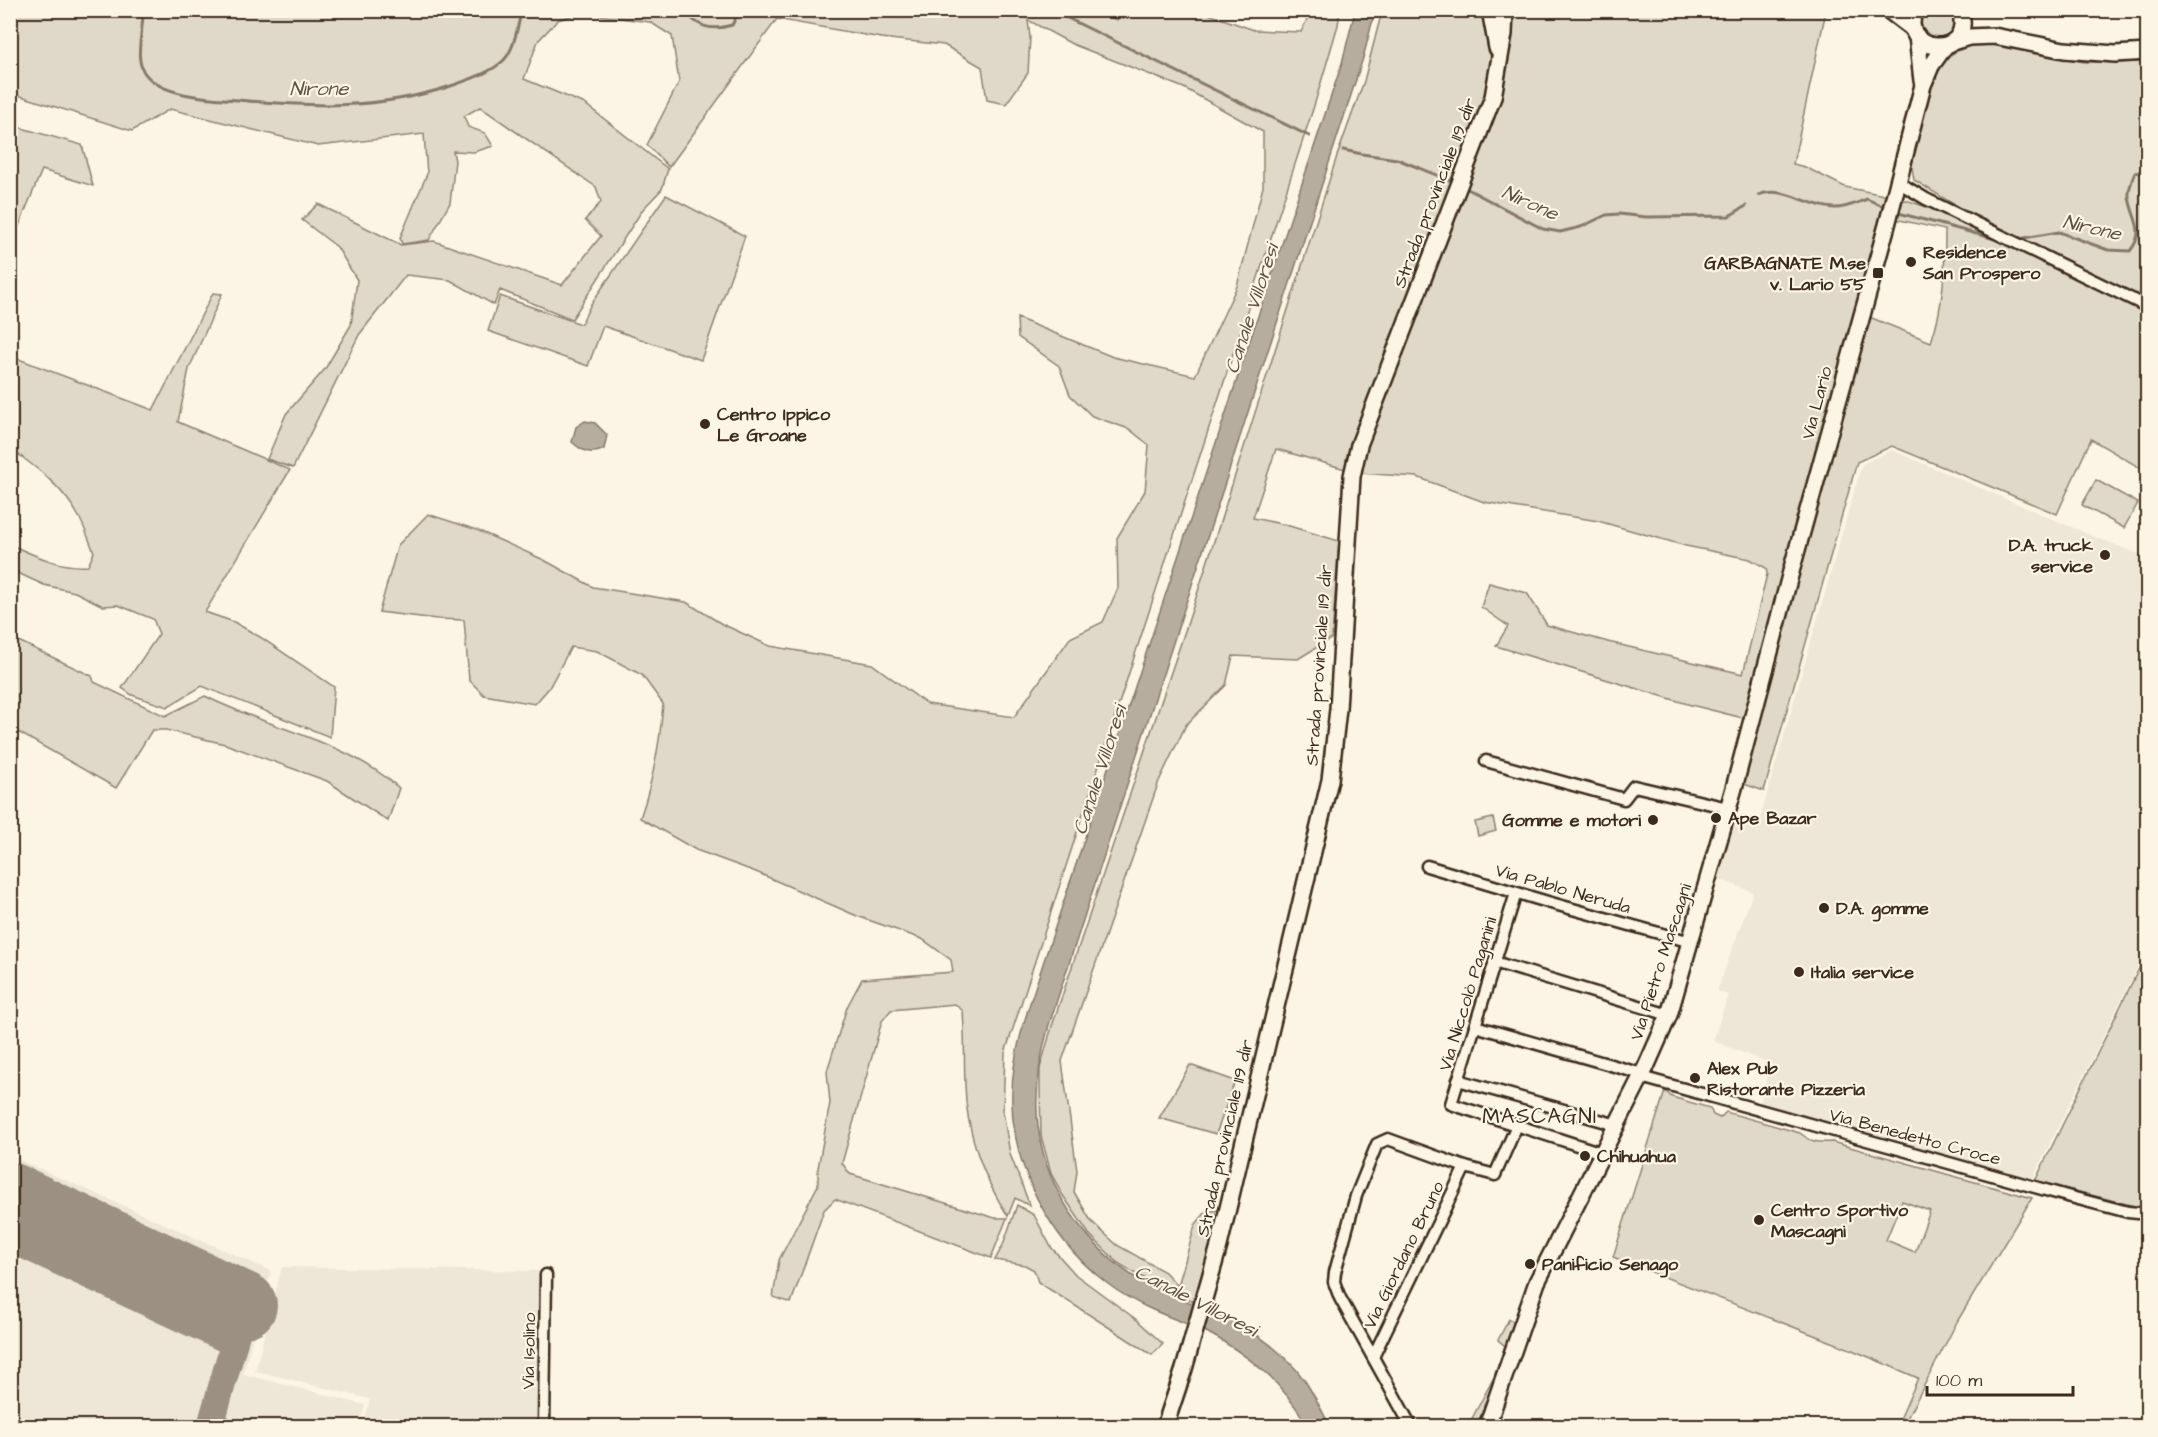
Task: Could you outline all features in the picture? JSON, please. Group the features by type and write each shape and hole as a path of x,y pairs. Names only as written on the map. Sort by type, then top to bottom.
{"street":[{"name":"Strada provinciale 119 dir","path":"1490,10 1499,57"},
{"name":"Strada provinciale 119 dir","path":"1165,1426 1207,1289 1330,780 1338,709 1352,476 1359,445 1493,97 1503,42 1505,10"},
{"path":"1888,10 1927,45 1940,47 1969,37 1994,36 2064,50 2115,54 2148,52"},
{"name":"Via Lario","path":"1915,10 1912,22 1923,86"},
{"path":"1961,12 1981,29 1994,36"},
{"name":"Via Lario","path":"1749,731 1923,86 1931,66 1962,29 1961,12"},
{"path":"1898,182 1926,199 2148,307"},
{"name":"Via Pietro Mascagni","path":"1487,1426 1537,1282 1617,1125 1669,1015 1749,731"},
{"path":"1486,761 1624,799 1634,786 1728,808"},
{"name":"Via Pablo Neruda","path":"1427,866 1691,942"},
{"name":"Via Niccolò Paganini","path":"1516,893 1451,1104 1517,1125"},
{"path":"1494,962 1669,1015"},
{"name":"Via Benedetto Croce","path":"1475,1026 1641,1076 2057,1194 2128,1212 2148,1214"},
{"path":"1458,1080 1617,1125"},
{"path":"1411,1426 1340,1298 1334,1282 1356,1196 1377,1144 1388,1139 1465,1167 1495,1175 1517,1125 1602,1153"},
{"name":"Via Giordano Bruno","path":"1373,1357 1465,1167"},
{"name":"Via Isolino","path":"544,1426 546,1275"}],"shaded area":[{"path":"11,11 1094,11 1117,20 1120,11 1200,11 1254,30 1301,32 1311,11 1340,11 1314,106 1005,1053 1003,1111 1010,1154 1030,1206 1015,1198 1008,1216 991,1186 972,1137 966,1102 963,1011 955,1004 891,1010 882,1021 842,1163 850,1174 995,1218 1007,1218 991,1258 835,1199 824,1210 791,1303 773,1297 779,1260 818,1185 818,1168 830,1103 827,1071 847,1007 862,979 953,972 951,960 922,939 857,916 756,872 696,850 640,818 655,762 663,704 642,675 597,651 571,647 549,688 535,704 484,695 469,680 464,620 379,612 398,545 428,514 477,530 544,560 593,587 686,602 722,624 770,646 872,664 927,704 1014,717 1070,638 1103,622 1118,588 1117,538 1145,491 1149,445 1129,429 1092,416 1070,395 1059,366 1018,337 1017,318 1113,357 1195,376 1237,286 1263,187 1263,132 1184,88 1072,44 1028,20 1030,37 1028,73 1006,104 987,100 982,67 944,45 881,38 777,19 669,167 647,145 679,82 672,36 650,22 581,13 558,20 538,41 524,79 585,104 668,169 662,189 643,209 572,319 500,290 494,305 450,280 406,275 359,335 293,468 267,459 286,414 325,369 351,325 357,280 337,247 302,220 318,204 401,245 434,241 562,285 601,236 585,220 601,202 596,187 480,107 464,116 468,127 485,133 493,146 474,152 453,151 455,161 450,203 429,240 402,244 400,238 427,174 424,134 318,146 170,109 132,131 11,93"},
{"name":"Canale Villoresi","path":"1355,11 1375,11 1363,58 1049,1025 1038,1078 1038,1128 1051,1176 1062,1199 1089,1237 1117,1265 1148,1284 1196,1305 1190,1325 1137,1302 1108,1284 1068,1246 1051,1223 1026,1172 1018,1145 1013,1118 1014,1064 1031,1000 1342,63"},
{"path":"1382,11 1484,11 1488,22 1490,55 1506,55 1511,11 1826,11 1793,164 1805,167 1845,187 1889,196 1875,235 1747,719 1691,705 1496,646 1508,626 1481,607 1489,583 1527,593 1547,625 1743,674 1767,574 1766,568 1750,559 1686,546 1598,521 1484,502 1417,477 1359,473 1276,449 1253,518 1339,541 1332,638 1298,659 1233,656 1226,685 1186,725 1159,781 1062,1061 1077,1171 1074,1192 1091,1221 1117,1245 1165,1272 1178,1286 1195,1225 1206,1212 1220,1210 1194,1302 1150,1282 1118,1263 1089,1234 1062,1194 1051,1173 1041,1136 1040,1068 1052,1026 1193,607 1337,156 1364,81"},
{"path":"1923,11 1952,11 1955,20 1950,34 1938,39 1931,38 1925,33 1920,24"},
{"path":"1985,40 2084,62 2147,62 2147,472 2091,439 2057,514 1892,446 1857,462 1764,791 1744,784 1842,402 1867,316 1931,342 1939,314 1944,272 1945,230 1895,219 1899,201 1906,200 1956,217 1960,208 1914,180 1911,162 1929,84 1940,64 1955,52"},
{"path":"11,125 82,145 93,186 42,170 11,245"},
{"path":"666,195 745,236 701,360 603,326 588,366 488,331 500,296 581,324 591,304"},
{"path":"213,293 222,294 189,369 178,422 290,470 205,612 234,622 260,637 334,687 330,737 202,686 167,707 132,695 122,688 159,634 153,619 118,605 103,606 75,592 44,585 11,570 11,545 48,560 78,566 88,566 94,552 81,521 66,497 40,471 11,449 11,356 153,410"},
{"path":"585,421 595,423 607,435 604,449 595,452 587,451 572,442 576,427"},
{"path":"1892,450 2097,538 2147,557 2147,948 2029,1186 1759,1106 1771,1064 1713,1041 1728,995 1717,991 1753,892 1718,879 1735,816 1760,819 1862,464"},
{"path":"2096,480 2138,503 2124,528 2082,505"},
{"path":"10,637 92,676 94,682 165,716 205,696 330,746 377,771 399,788 388,821 327,781 225,744 166,730 152,730 116,788 11,728"},
{"path":"1493,818 1496,831 1478,836 1475,822"},
{"path":"2147,952 2147,1209 2035,1181"},
{"path":"1190,1065 1235,1081 1216,1134 1159,1118"},
{"name":"Centro Sportivo Mascagni","path":"1665,1091 1672,1097 1710,1108 1713,1115 1720,1118 1726,1112 1800,1133 1815,1141 1832,1142 2032,1198 1958,1320 1903,1426 1897,1426 1918,1378 1850,1349 1613,1257","holes":["1902,1201 1930,1211 1915,1252 1886,1240"]},
{"path":"11,1156 271,1271 243,1374 365,1405 359,1426 38,1426 11,1415"},
{"path":"1017,1205 1034,1215 1051,1247 1076,1275 1137,1320 1163,1344 1152,1355 1038,1282 1034,1270 1025,1265 995,1260 1003,1245"},
{"path":"282,1267 540,1271 536,1426 363,1426 370,1399 255,1371"},
{"name":"Canale Villoresi","path":"1209,1309 1249,1330 1285,1358 1305,1381 1330,1426 1307,1426 1287,1396 1262,1370 1249,1359 1203,1330"},
{"path":"1509,1319 1514,1322 1514,1325 1481,1426 1468,1426 1494,1377 1505,1346 1498,1340"}],"waterway":[{"name":"Nirone","path":"143,10 140,62 147,76 155,83 177,92 202,97 320,105 373,103 400,99 454,85 486,72 507,56 513,44 522,10"},
{"name":"Nirone","path":"681,10 699,24 710,28 732,25 740,10"},
{"name":"Nirone","path":"882,10 900,17 918,10"},
{"name":"Nirone","path":"1051,10 1309,136"},
{"name":"Nirone","path":"1343,150 1397,159 1454,182"},
{"name":"Nirone","path":"2024,238 2059,232 2108,250 2130,251 2135,244 2138,230 2129,197 2130,188 2135,173 2139,172 2148,176"},
{"name":"Nirone","path":"1462,186 1543,229 1560,232 1581,227 1606,215 1729,216 1746,206"},
{"name":"Nirone","path":"1758,195 1777,192 1835,208 1867,199 1887,208"},
{"name":"Nirone","path":"1895,212 1999,240"}],"taxiway":[{"path":"38,1208 21,1244 234,1343 244,1305"},
{"path":"219,1426 211,1424 234,1343"}],"runway":[{"path":"10,1195 244,1305"}],"place":[{"name":"Residence San Prospero","path":"1911,262"},
{"name":"GARBAGNATE M.se v. Lario 55","path":"1878,273"},
{"name":"Centro Ippico Le Groane","path":"705,424"},
{"name":"D.A. truck service","path":"2105,555"},
{"name":"Ape Bazar","path":"1716,818"},
{"name":"Gomme e motori","path":"1653,820"},
{"name":"D.A. gomme","path":"1824,908"},
{"name":"Italia service","path":"1799,972"},
{"name":"Alex Pub Ristorante Pizzeria","path":"1695,1078"},
{"name":"Chihuahua","path":"1585,1156"},
{"name":"Centro Sportivo Mascagni","path":"1759,1220"},
{"name":"Panificio Senago","path":"1530,1264"}],"district":[{"name":"MASCAGNI","path":"1540,1116"}]}
